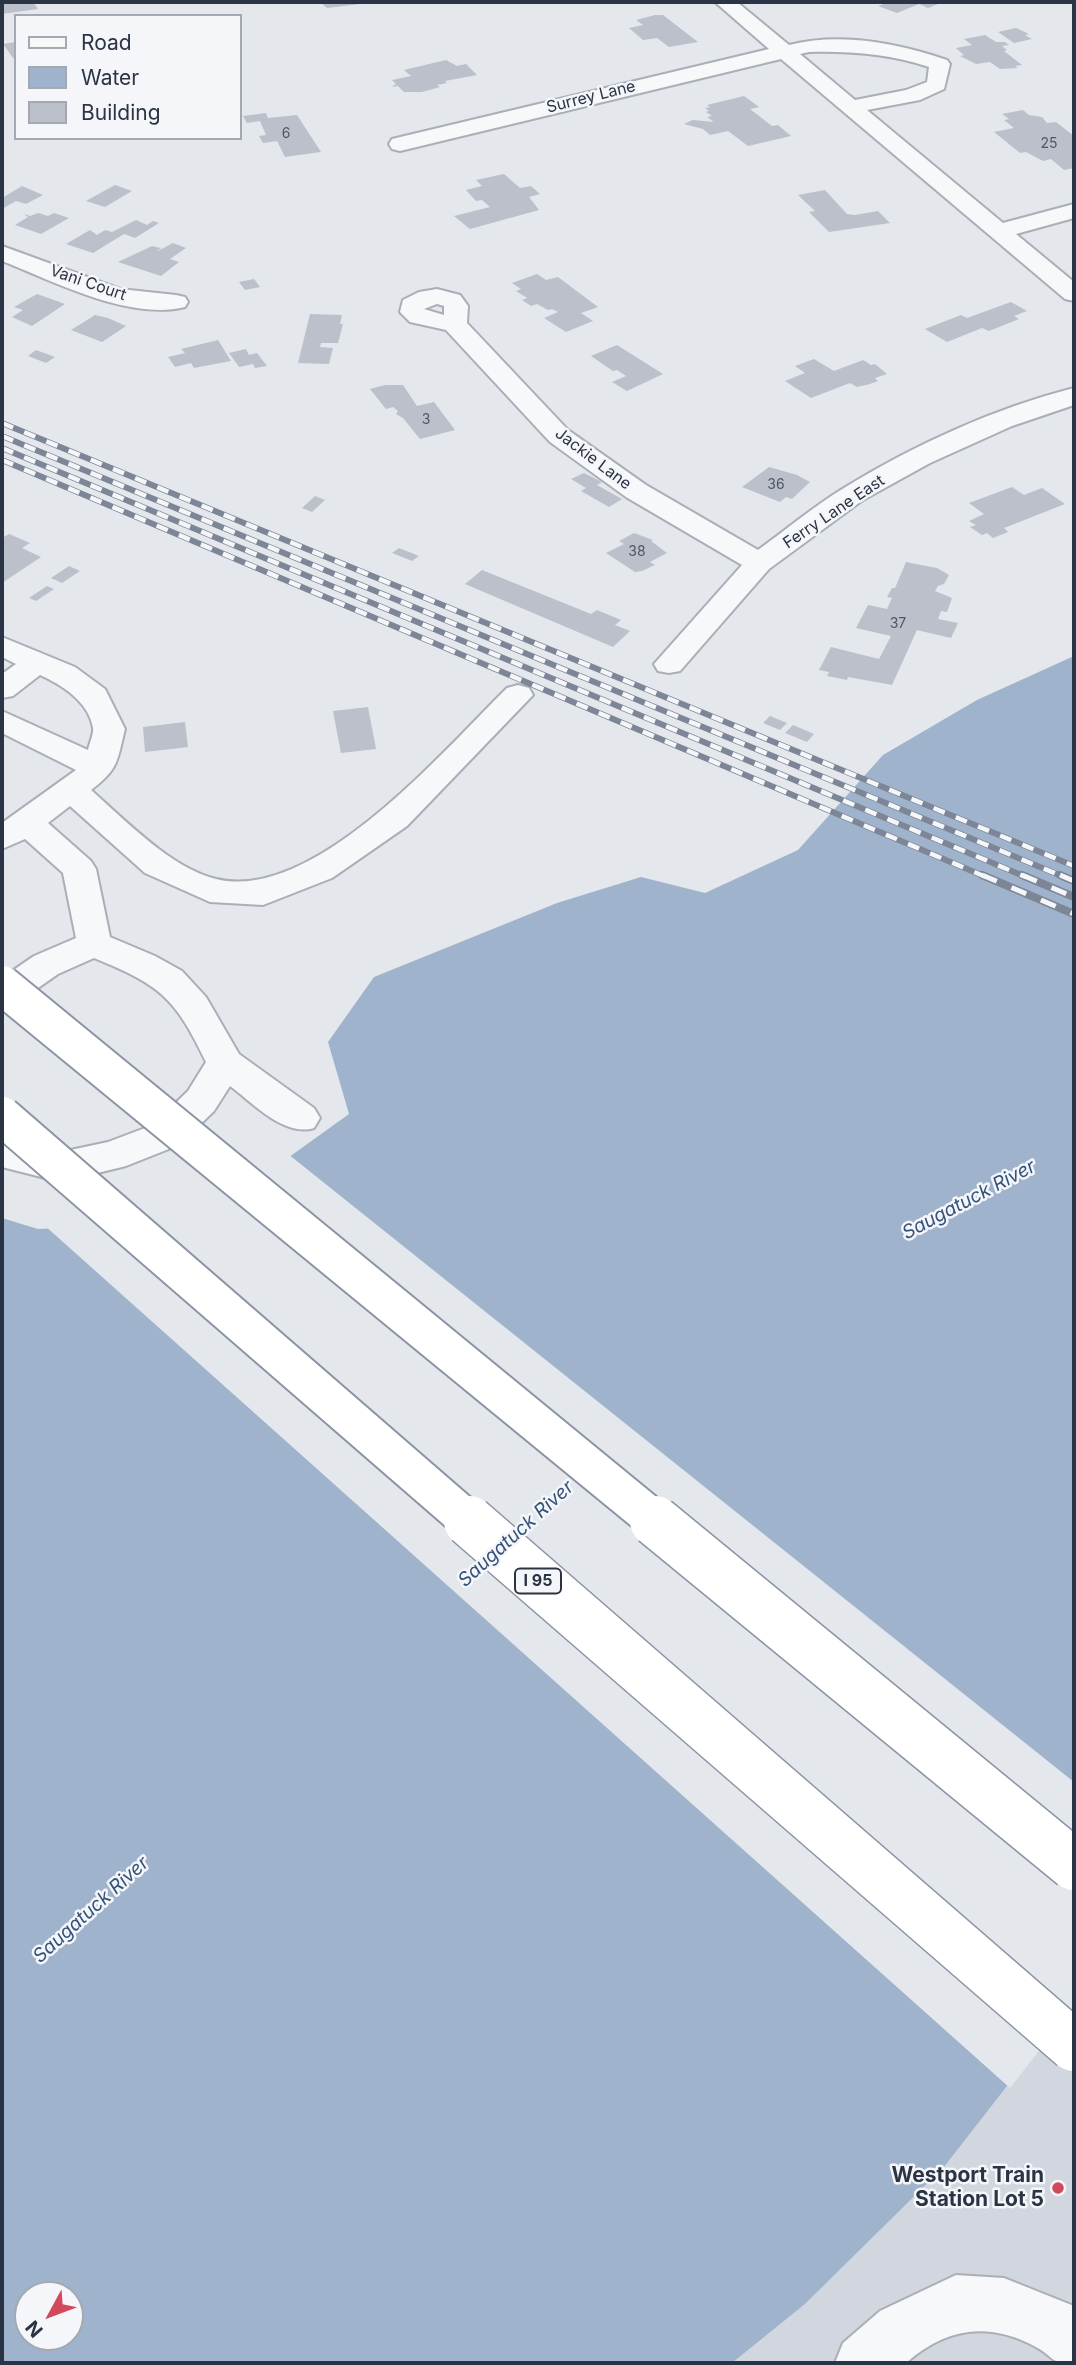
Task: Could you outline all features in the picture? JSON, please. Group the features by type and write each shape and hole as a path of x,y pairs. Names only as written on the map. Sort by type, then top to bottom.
{"highway":[{"path":"2,985 1074,1865"},
{"name":"I 95","path":"2,1116 1074,2046"}],"street":[{"path":"725,2 1074,294"},
{"name":"Surrey Lane","path":"400,144 783,51 842,45 909,53 940,64 937,85 912,94 851,107"},
{"path":"1000,231 1074,211"},
{"name":"Vani Court","path":"2,253 115,296 176,302"},
{"name":"Jackie Lane","path":"454,324 559,436 636,491 759,563"},
{"name":"Ferry Lane East","path":"669,664 759,563 853,494 920,457 1003,420 1074,396"},
{"path":"2,646 64,674 94,696 109,729 99,768 14,831 79,869 94,944"},
{"path":"2,689 37,662"},
{"path":"71,789 157,865 211,890 263,893 320,870 395,818 518,695"},
{"path":"2,721 99,768"},
{"path":"2,995 46,965 94,944 172,981 208,1028 225,1062 301,1118"},
{"path":"2,1152 61,1167 113,1156 166,1135 201,1101 225,1062"},
{"path":"863,2363 900,2331 956,2303 1004,2306 1058,2328 1074,2342"}],"shaded area":[{"path":"1074,2000 1074,2363 732,2363 805,2304 944,2167"}],"water":[{"name":"Saugatuck River","path":"1074,656 1074,2000 944,2167 805,2304 732,2363 2,2363 2,1218 38,1229 200,1221 349,1114 328,1042 374,977 557,903 641,877 705,893 798,850 883,755 977,700"}],"pier":[{"path":"288,1154 1074,1782 1074,2006 1010,2088 44,1225 199,1218"}],"building":[{"path":"2,2 33,2 38,9 2,14"},
{"path":"320,2 369,2 369,3 327,8"},
{"path":"889,2 943,2 928,8 919,4 897,13 878,6"},
{"path":"663,15 698,42 669,47 657,38 643,40 629,28 643,25 636,20"},
{"path":"1016,28 1029,34 1025,35 1032,39 1014,43 998,32"},
{"path":"985,35 996,42 1009,45 1002,46 1007,50 1004,51 1022,65 1015,66 1018,68 1000,69 990,62 976,64 960,56 964,55 956,48 972,45 964,39"},
{"path":"14,42 14,59 3,44"},
{"path":"446,60 457,66 466,64 477,75 445,81 447,83 437,85 440,87 422,92 404,92 398,86 392,87 396,84 392,80 411,76 404,70"},
{"path":"744,96 759,107 750,109 791,136 748,146 728,131 710,135 703,129 684,124 693,120 714,122 707,117 712,116 706,112 709,111 705,108 710,107 707,105"},
{"path":"1023,110 1029,115 1042,117 1047,123 1056,122 1074,136 1074,168 1064,170 1051,159 1043,161 1026,152 1020,153 994,132 1014,128 1004,120 1009,119 1002,114"},
{"path":"266,113 268,118 297,115 321,152 285,157 277,141 263,143 259,136 266,135 260,121 247,123 243,116"},
{"path":"504,174 520,188 531,186 540,194 529,197 539,210 470,229 454,216 490,207 482,200 476,201 466,190 482,186 476,180"},
{"path":"115,185 132,191 105,207 86,201"},
{"path":"22,186 43,195 26,204 16,201 2,209 2,198"},
{"path":"825,190 847,214 878,211 890,223 829,232 809,212 815,211 798,195"},
{"path":"38,213 48,216 54,213 69,218 41,234 15,225 28,217 24,214 30,216"},
{"path":"136,220 147,225 153,221 159,223 135,238 124,234 93,253 66,244 90,230 97,235 105,230 112,232"},
{"path":"173,243 186,248 170,259 179,262 161,276 118,262 152,246 161,248 156,252"},
{"path":"537,274 546,280 558,277 598,307 581,313 593,321 566,332 544,318 558,312 537,304 531,306 522,300 527,298 516,291 521,289 512,283"},
{"path":"254,279 260,287 245,290 239,282"},
{"path":"37,294 65,304 32,326 12,317 23,310 14,307"},
{"path":"1011,302 1027,311 1014,316 1019,319 989,331 982,328 947,342 925,329 961,315 967,318"},
{"path":"310,314 342,315 340,324 343,324 338,343 321,343 320,347 333,348 329,364 298,363"},
{"path":"95,315 126,326 102,342 71,330"},
{"path":"218,340 231,361 194,368 191,363 175,367 168,357 185,353 181,349"},
{"path":"617,345 663,374 627,391 612,382 626,376 617,370 613,371 591,356"},
{"path":"246,349 249,355 257,353 267,366 255,368 253,364 239,367 229,353"},
{"path":"36,350 55,357 46,363 28,356"},
{"path":"814,359 834,371 863,360 871,365 875,364 887,374 875,378 878,381 870,384 857,387 850,383 811,398 785,381 805,373 795,366"},
{"path":"385,385 403,385 417,406 434,402 455,430 420,439 403,418 396,414 398,411 393,407 386,409 370,389"},
{"path":"769,467 797,475 810,482 792,499 786,497 780,502 742,487"},
{"path":"584,473 602,482 597,485 622,499 609,507 581,491 586,488 571,479"},
{"path":"1012,487 1024,495 1042,488 1065,504 1004,528 1008,532 993,538 970,527 976,525 969,521 984,514 969,503"},
{"path":"315,496 325,500 312,512 302,508"},
{"path":"634,533 653,540 651,541 667,553 650,562 655,565 635,572 606,553 624,544 619,541"},
{"path":"9,534 30,543 22,548 41,557 2,583 2,538"},
{"path":"399,548 419,556 412,561 392,553"},
{"path":"906,562 937,568 949,575 944,584 938,586 935,591 952,598 947,612 941,611 938,619 958,623 951,638 917,630 892,685 827,676 829,672 819,670 831,647 879,659 891,636 856,628 868,605 887,609 892,598 887,597 892,588 895,588"},
{"path":"69,566 80,571 62,583 51,578"},
{"path":"482,570 591,614 597,610 621,620 615,625 630,631 613,647 465,584"},
{"path":"47,586 54,589 36,601 29,598"},
{"path":"368,707 376,749 341,753 333,711"},
{"path":"770,716 787,723 780,730 763,723"},
{"path":"185,722 188,747 145,752 143,727"},
{"path":"793,725 814,734 807,742 785,733"}],"railway":[{"path":"2,423 1074,866"},
{"path":"2,436 1064,877"},
{"path":"2,448 1026,877"},
{"path":"2,460 986,877"},
{"path":"982,875 1074,914"},
{"path":"1022,875 1074,897"},
{"path":"1060,875 1074,881"}],"place":[{"name":"Westport Train Station Lot 5","path":"1058,2188"}]}
